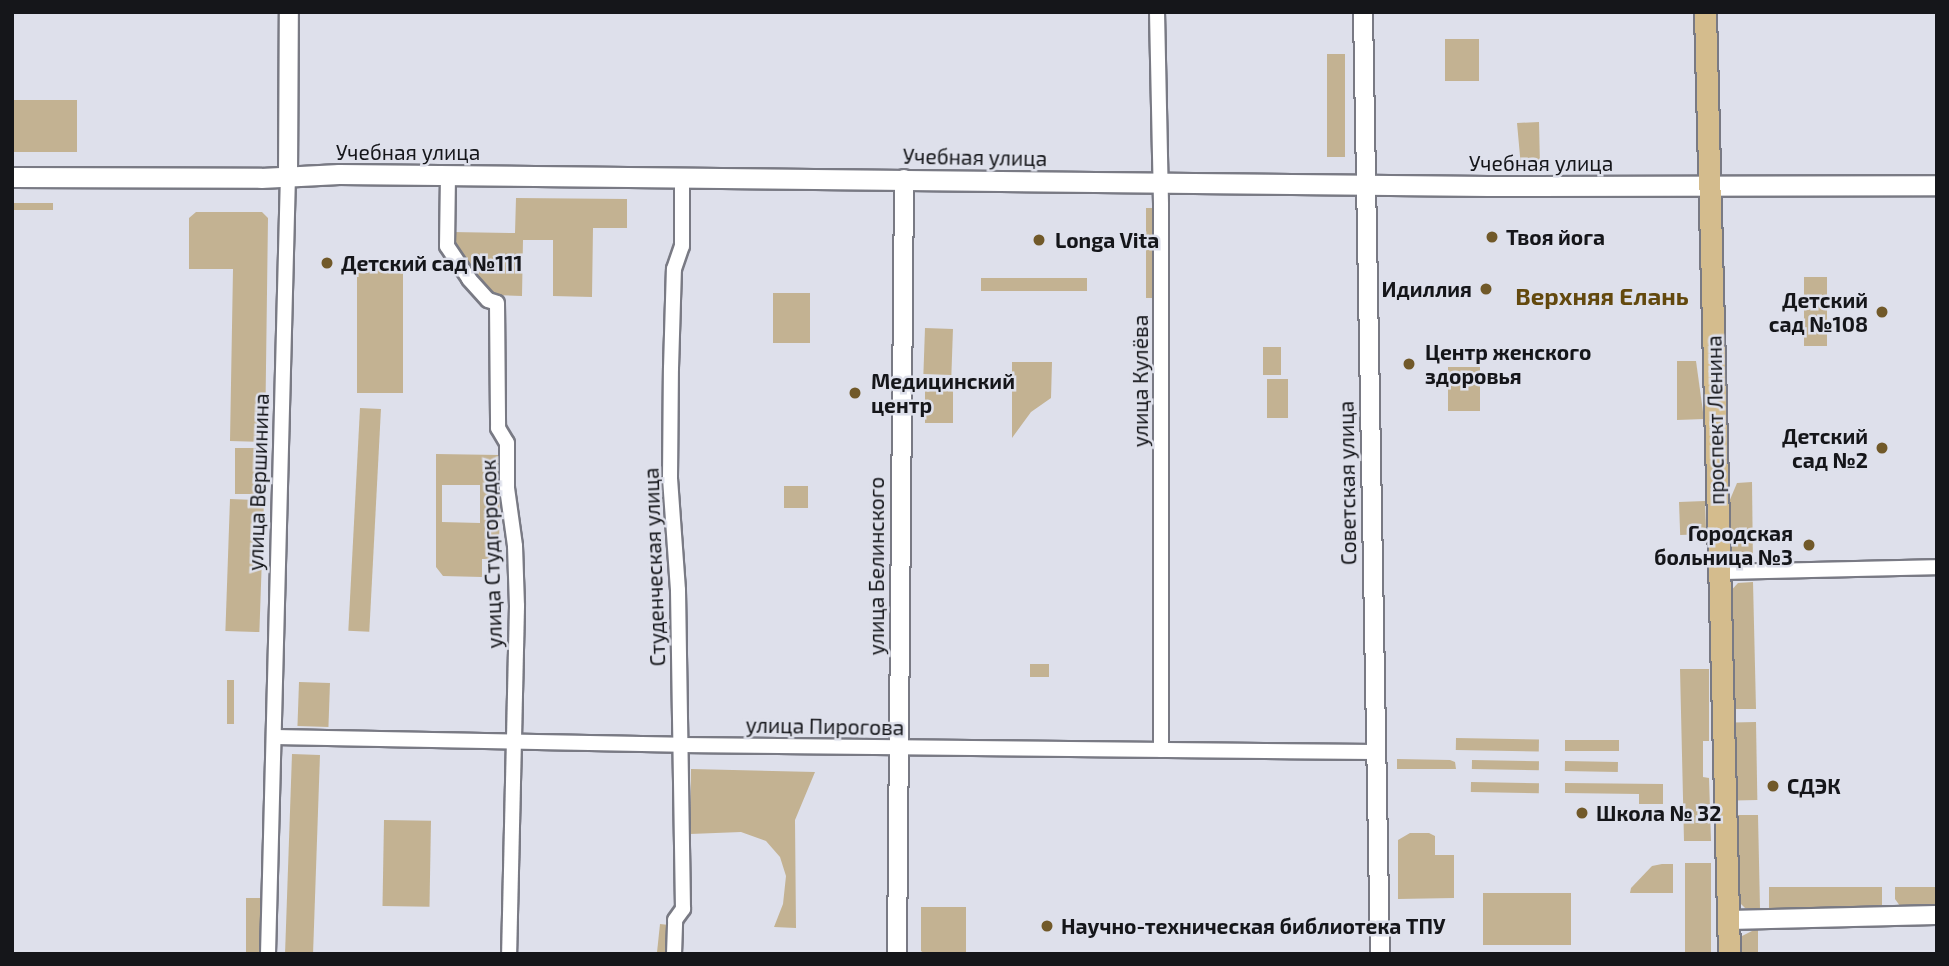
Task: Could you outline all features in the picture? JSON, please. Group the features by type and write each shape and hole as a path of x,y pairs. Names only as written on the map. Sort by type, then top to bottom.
{"main road":[{"name":"проспект Ленина","path":"1705,12 1728,954"},
{"name":"Учебная улица","path":"12,177 448,175 1364,185 1937,185"}],"street":[{"name":"улица Вершинина","path":"268,954 288,176 289,12"},
{"name":"улица Кулёва","path":"1157,12 1161,750"},
{"name":"Советская улица","path":"1363,12 1364,185 1380,954"},
{"name":"улица Студгородок","path":"448,175 447,246 469,279 488,300 496,303 498,428 508,443 507,488 515,546 509,954"},
{"name":"Студенческая улица","path":"674,954 675,919 682,909 681,745 678,582 670,465 674,282 682,246 682,176"},
{"name":"улица Белинского","path":"897,954 904,179"},
{"path":"1719,572 1937,568"},
{"name":"улица Пирогова","path":"275,737 898,748 1375,752"},
{"path":"1728,919 1937,915"}],"shaded area":[{"path":"1445,39 1479,39 1479,81 1445,81"},
{"path":"1327,54 1345,54 1345,157 1327,157"},
{"path":"12,100 77,100 77,152 12,152"},
{"path":"1539,122 1540,167 1521,167 1517,123"},
{"path":"516,198 627,199 627,228 593,228 592,297 553,296 553,240 523,240 522,296 491,295 479,282 455,247 452,232 515,233"},
{"path":"12,203 53,203 53,210 12,210"},
{"path":"1146,208 1155,208 1155,298 1146,298"},
{"path":"196,212 262,212 268,218 265,442 230,441 233,269 189,269 189,218"},
{"path":"357,268 403,268 403,393 357,393"},
{"path":"1804,277 1827,277 1827,346 1804,346"},
{"path":"981,278 1087,278 1087,291 981,291"},
{"path":"773,293 810,293 810,343 773,343"},
{"path":"925,328 953,329 951,375 923,374"},
{"path":"1263,347 1281,347 1281,375 1263,375"},
{"path":"1677,361 1696,361 1704,419 1677,420"},
{"path":"1012,362 1052,362 1051,398 1031,412 1012,438"},
{"path":"1448,367 1480,367 1480,411 1448,411"},
{"path":"1267,379 1288,379 1288,418 1267,418"},
{"path":"925,380 953,380 953,423 925,423"},
{"path":"360,408 381,409 369,632 348,631"},
{"path":"235,448 264,448 264,494 235,494"},
{"path":"436,454 500,455 499,559 482,559 482,577 443,576 436,567","holes":["442,485 480,485 480,523 442,522"]},
{"path":"1752,482 1753,566 1737,567 1730,559 1729,502 1737,483"},
{"path":"784,486 808,486 808,508 784,508"},
{"path":"230,499 264,500 259,632 225,631"},
{"path":"1705,501 1706,534 1680,535 1679,502"},
{"path":"1753,582 1756,709 1733,709 1728,594 1738,583"},
{"path":"1030,664 1049,664 1049,677 1030,677"},
{"path":"1680,669 1709,669 1709,741 1703,741 1703,777 1709,778 1711,841 1684,841"},
{"path":"227,680 234,680 234,724 227,724"},
{"path":"299,682 330,683 328,727 297,726"},
{"path":"1733,722 1756,722 1757,800 1734,800"},
{"path":"1456,738 1539,739 1539,751 1456,750"},
{"path":"1565,740 1619,740 1619,751 1565,751"},
{"path":"292,754 320,755 313,954 285,954"},
{"path":"1397,759 1450,760 1455,762 1456,769 1397,769"},
{"path":"1472,760 1539,761 1539,770 1472,769"},
{"path":"1565,761 1618,762 1618,772 1565,771"},
{"path":"691,769 815,772 795,820 796,928 774,927 783,904 786,876 780,857 766,841 741,832 690,834"},
{"path":"1471,782 1539,783 1539,793 1471,792"},
{"path":"1565,783 1663,784 1663,804 1639,804 1639,794 1565,793"},
{"path":"1736,815 1758,815 1760,909 1745,908 1739,902"},
{"path":"384,820 431,821 429,907 382,906"},
{"path":"1410,833 1429,833 1435,836 1435,855 1454,855 1454,898 1398,899 1398,840"},
{"path":"1685,863 1711,863 1711,954 1685,954"},
{"path":"1673,864 1673,893 1630,893 1631,888 1652,866"},
{"path":"1769,887 1882,887 1882,909 1769,909"},
{"path":"1895,887 1937,887 1937,905 1900,906 1895,899"},
{"path":"1483,893 1571,893 1571,945 1483,945"},
{"path":"246,898 263,898 263,954 246,954"},
{"path":"921,907 966,907 966,954 925,954 921,951"},
{"path":"660,924 669,925 666,954 657,954"},
{"path":"1758,928 1758,954 1738,954 1740,937"}],"place":[{"name":"Твоя йога","path":"1492,237"},
{"name":"Longa Vita","path":"1039,240"},
{"name":"Детский сад №111","path":"327,263"},
{"name":"Идиллия","path":"1486,289"},
{"name":"Детский сад №108","path":"1882,312"},
{"name":"Центр женского здоровья","path":"1409,364"},
{"name":"Медицинский центр","path":"855,393"},
{"name":"Детский сад №2","path":"1882,448"},
{"name":"Городская больница №3","path":"1809,545"},
{"name":"СДЭК","path":"1773,786"},
{"name":"Школа № 32","path":"1582,813"},
{"name":"Научно-техническая библиотека ТПУ","path":"1047,926"}],"district":[{"name":"Верхняя Елань","path":"1602,296"}]}
